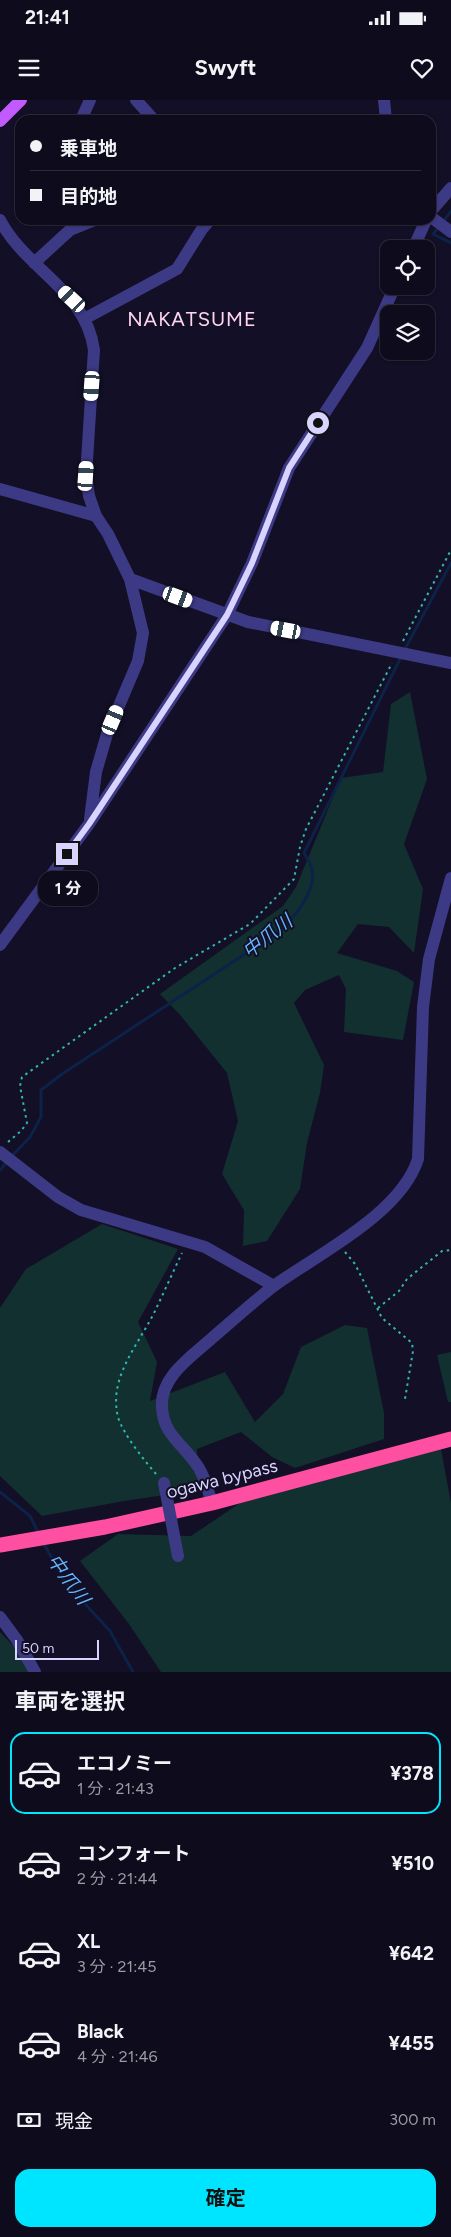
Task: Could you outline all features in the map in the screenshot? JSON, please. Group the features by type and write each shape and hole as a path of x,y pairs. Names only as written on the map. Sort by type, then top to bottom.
{"highway":[{"name":"ogawa bypass","path":"0,1545 105,1526 212,1503 451,1439"}],"main road":[{"path":"0,121 20,100"}],"street":[{"path":"83,115 90,100"},
{"path":"136,100 150,115"},
{"path":"384,100 386,115"},
{"path":"436,205 451,188"},
{"path":"0,221 16,245 72,299 86,318 94,350 86,476 89,496 96,516 108,534 130,579 143,633 138,660 107,734 96,772 89,824"},
{"path":"436,222 451,232"},
{"path":"34,263 70,230 82,225"},
{"path":"86,318 177,269 206,225"},
{"path":"417,240 424,225"},
{"path":"0,945 89,824 227,615 252,563 289,468 367,348 391,295"},
{"path":"0,489 96,516"},
{"path":"130,579 248,622 451,663"},
{"path":"212,1503 201,1471 194,1460 170,1435 164,1422 161,1405 164,1392 173,1373 274,1286 391,1202 413,1175 418,1159 423,1007 429,959 451,878"},
{"path":"4,1147 58,1197 81,1210 205,1248 274,1286"},
{"path":"164,1483 178,1556"},
{"path":"0,1617 35,1672"}],"path":[{"path":"4,1147 27,1123 20,1086 22,1077 175,968 250,924 294,879 300,847 306,829 451,550"},
{"path":"164,1483 140,1456 118,1417 117,1393 129,1353 154,1313 186,1242"},
{"path":"337,1242 354,1264 382,1318 412,1343 413,1351 405,1399"},
{"path":"378,1308 399,1291 407,1279 428,1262 442,1251 451,1250"}],"green space":[{"path":"410,692 427,779 404,844 423,889 414,953 389,927 358,924 337,953 397,971 414,982 403,1040 344,1032 346,989 339,975 305,990 294,1003 324,1065 320,1093 307,1143 300,1189 267,1241 243,1246 244,1210 222,1174 238,1121 227,1073 181,1016 160,994 283,906 296,887 341,778 383,772 391,704"},
{"path":"102,1224 178,1249 138,1322 157,1362 150,1401 225,1372 255,1422 283,1394 301,1347 345,1325 367,1328 384,1413 384,1439 295,1468 272,1457 241,1432 197,1449 199,1490 42,1516 0,1476 0,1308 26,1269"},
{"path":"451,1352 451,1402 448,1402 437,1355"},
{"path":"441,1449 451,1503 451,1672 161,1672 129,1624 80,1561 118,1534 191,1536 240,1503"},
{"path":"0,1632 33,1666 35,1672 0,1672"}],"waterway":[{"name":"中爪川","path":"443,222 451,211"},
{"name":"中爪川","path":"439,227 433,234 451,243"},
{"name":"中爪川","path":"405,649 451,563"},
{"name":"中爪川","path":"12,1156 30,1137 41,1117 41,1090 62,1074 277,933 290,921 307,896 313,878 311,866 304,853 401,657"},
{"name":"中爪川","path":"0,1170 8,1161"},
{"name":"中爪川","path":"0,1492 30,1516 39,1534"},
{"name":"中爪川","path":"43,1542 64,1581 110,1631 133,1672"}],"district":[{"name":"NAKATSUME","path":"192,319"}],"route":[{"path":"67,854 89,824 227,615 252,563 289,468 318,423"}]}
